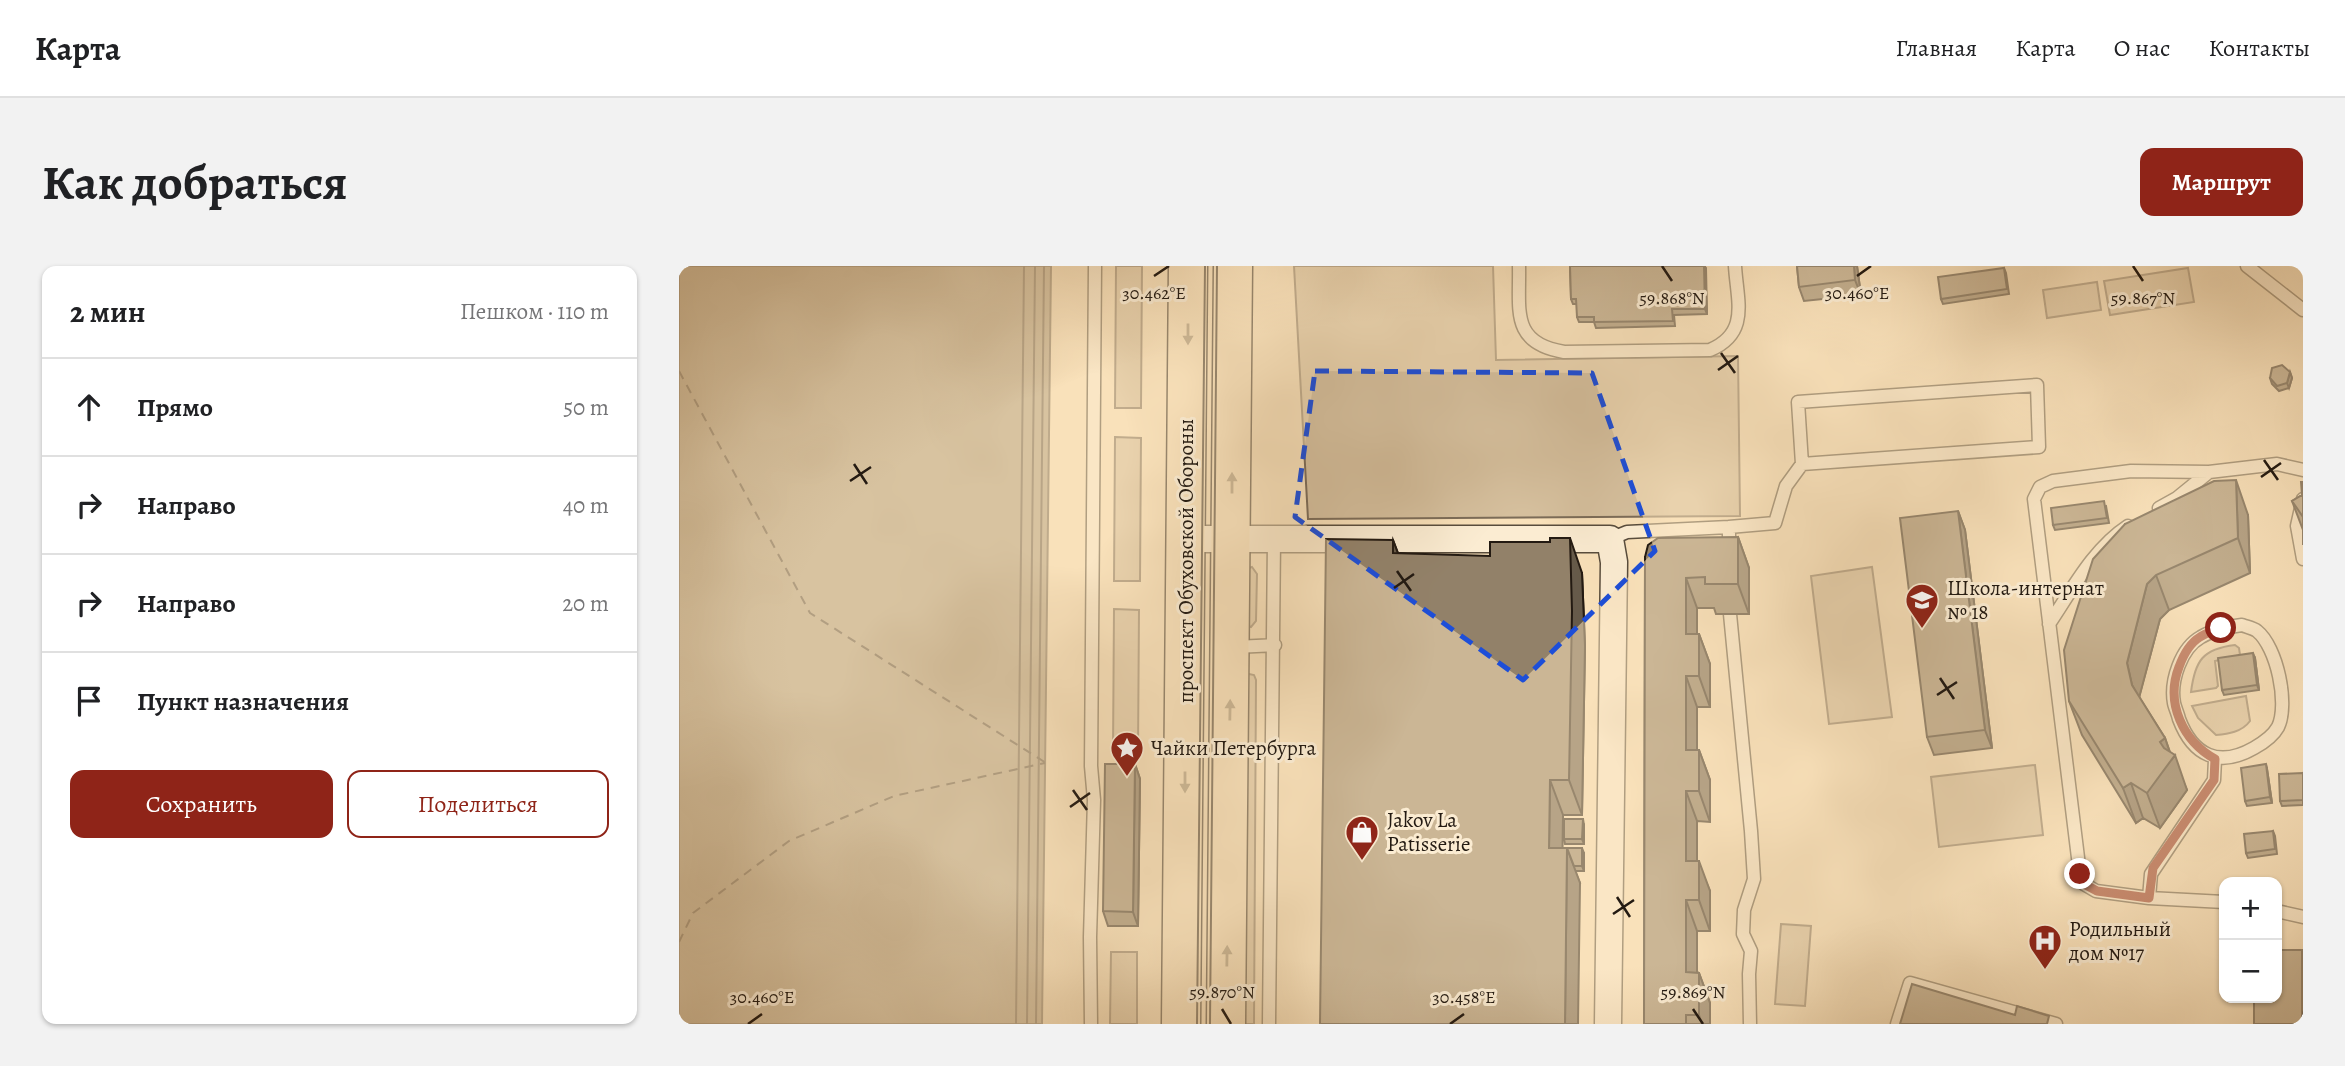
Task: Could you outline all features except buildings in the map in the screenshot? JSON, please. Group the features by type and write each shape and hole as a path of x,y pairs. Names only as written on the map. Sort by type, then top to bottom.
{"main road":[{"name":"проспект Обуховской Обороны","path":"1181,1024 1188,266"},
{"name":"проспект Обуховской Обороны","path":"1226,1024 1233,266"}],"street":[{"path":"1186,539 1438,546 1575,544 1610,539 1613,562 1608,1024"}],"lane":[{"path":"1091,1024 1095,266"},
{"path":"1519,266 1523,328 1531,340 1545,349 1564,352 1710,350 1723,345 1739,323 1735,266"},
{"path":"2247,266 2303,310"},
{"path":"1610,539 1627,532 1775,523 1786,486 1802,464 1798,402 2037,385 2039,447 1802,464"},
{"path":"2219,902 2149,898 2097,891 2084,884 2080,874 2034,499 2041,487 2053,481 2131,471 2209,472 2277,464 2303,470"},
{"path":"2049,624 2097,554 2116,534 2177,498 2209,472"},
{"path":"2303,499 2297,526 2303,559"},
{"path":"1729,527 1729,568"},
{"path":"1269,1024 1274,540"},
{"path":"1730,614 1754,879 1744,910 1743,934 1751,951 1750,1024"},
{"path":"2242,625 2256,630 2269,646 2277,668 2283,709 2277,728 2265,742 2238,757 2215,759 2199,750 2183,727 2174,703 2175,677 2183,655 2199,638 2221,628 2242,625"},
{"path":"1231,647 1275,645"},
{"path":"2149,898 2153,868 2214,780 2215,759"},
{"path":"2282,912 2303,917"},
{"path":"1897,1024 1910,983 2056,1024"}],"highlighted area":[{"path":"1315,371 1592,373 1655,551 1523,680 1295,517"}],"shaded area":[{"path":"1116,266 1142,266 1141,408 1115,408"},
{"path":"1294,266 1493,266 1496,360 1738,356 1740,516 1308,519"},
{"path":"2188,268 2194,302 2110,315 2104,281"},
{"path":"2097,282 2101,310 2047,318 2043,290"},
{"path":"1115,437 1141,438 1140,581 1114,581"},
{"path":"1252,567 1257,574 1256,621 1251,627 1248,626 1249,568"},
{"path":"1872,567 1892,717 1829,724 1811,576"},
{"path":"1114,609 1139,610 1138,752 1113,752"},
{"path":"2235,645 2239,648 2240,655 2215,661 2218,686 2191,692 2195,672 2203,658 2215,650"},
{"path":"1247,675 1254,675 1256,680 1254,1024 1241,1024"},
{"path":"2246,696 2250,721 2239,730 2225,734 2216,735 2198,718 2192,706"},
{"path":"2035,765 2043,835 1939,847 1931,777"},
{"path":"1781,924 1811,926 1805,1006 1775,1004"},
{"path":"1111,952 1137,952 1137,1024 1110,1024"}],"water":[{"path":"679,266 1051,266 1042,1024 679,1024"}],"ferry route":[{"path":"679,371 810,613 1046,763"},
{"path":"679,942 693,913 789,841 894,796 1045,763"}],"tram line":[{"path":"1197,1024 1205,266"},
{"path":"1210,1024 1217,266"}],"place":[{"name":"Школа-интернат № 18","path":"1922,630"},
{"name":"Чайки Петербурга","path":"1127,778"},
{"name":"Jakov La Patisserie","path":"1362,862"},
{"name":"Родильный дом №17","path":"2045,971"}],"route":[{"path":"2080,874 2084,884 2097,891 2149,898 2153,868 2214,780 2215,759 2199,750 2183,727 2174,703 2175,677 2183,655 2199,638 2221,628"}]}
